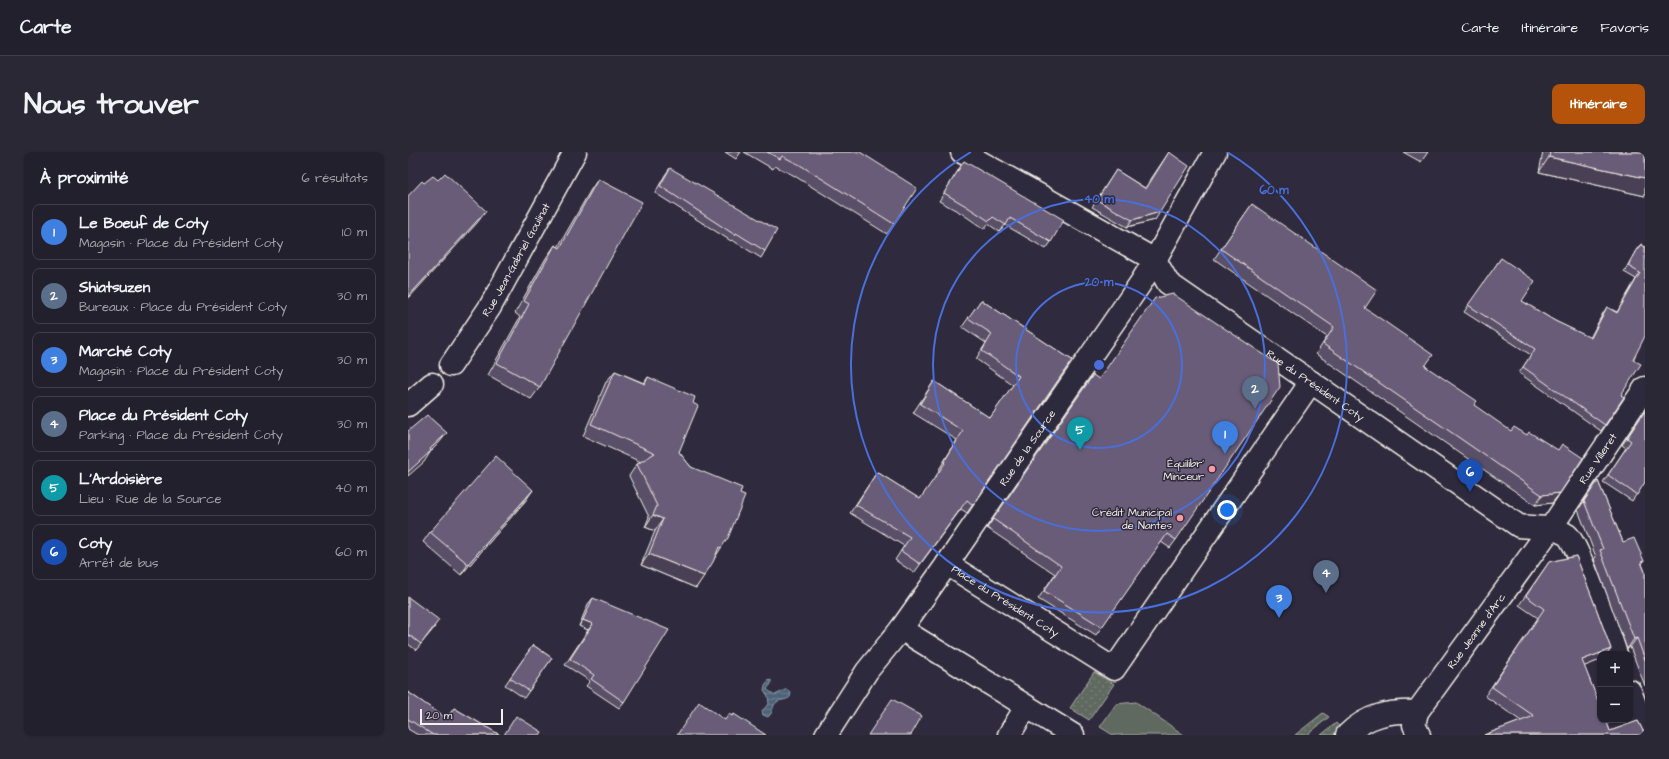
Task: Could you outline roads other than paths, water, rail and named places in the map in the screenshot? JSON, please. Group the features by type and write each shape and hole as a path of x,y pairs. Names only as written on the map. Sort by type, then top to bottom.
{"street":[{"name":"Rue Jean-Gabriel Goulinat","path":"451,365 490,307 575,152"},
{"path":"962,152 1155,260"},
{"name":"Rue de la Source","path":"826,735 867,671 900,629 947,564 1155,260 1216,152"},
{"name":"Rue du Président Coty","path":"1155,260 1168,282 1519,526 1550,529 1560,531 1569,536 1580,557 1615,651"},
{"name":"Place du Président Coty","path":"947,564 1114,669 1311,382"},
{"path":"408,405 432,384"},
{"name":"Rue Villeret","path":"1550,529 1645,388"},
{"name":"Rue Jeanne d'Arc","path":"1417,712 1550,529"},
{"path":"900,629 1073,735"},
{"path":"1633,699 1645,731"},
{"path":"1009,735 1026,707"},
{"path":"1347,735 1353,729 1370,718 1402,712 1417,712 1414,725 1419,735"}],"water":[{"path":"771,680 771,684 767,689 775,695 787,689 791,693 790,697 775,703 768,717 763,715 762,711 769,704 768,696 764,690 765,685"}],"place":[{"name":"Shiatsuzen","path":"1255,409"},
{"name":"L'Ardoisière","path":"1080,450"},
{"name":"Le Boeuf de Coty","path":"1225,454"},
{"name":"Équilibr' Minceur","path":"1212,469"},
{"name":"Coty","path":"1470,492"},
{"name":"Crédit Municipal de Nantes","path":"1180,518"},
{"name":"Place du Président Coty","path":"1326,593"},
{"name":"Marché Coty","path":"1279,618"}]}
